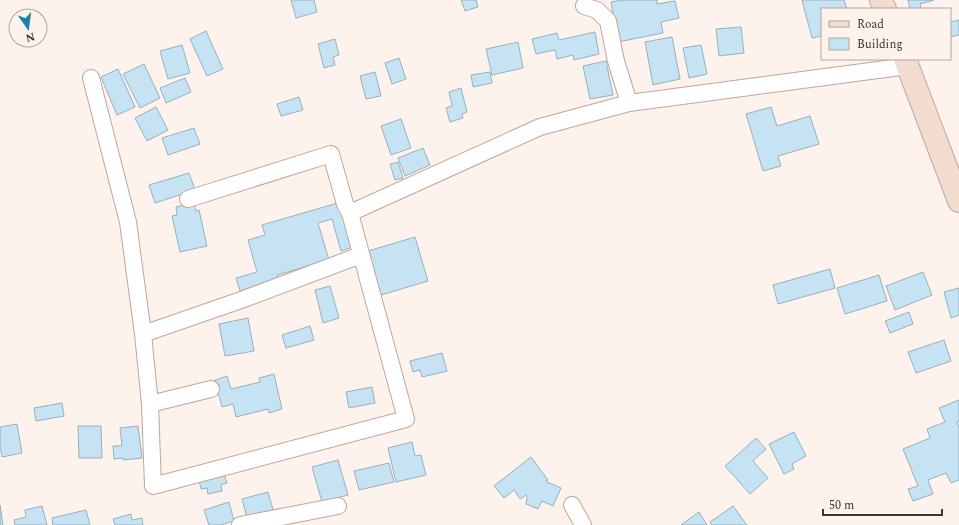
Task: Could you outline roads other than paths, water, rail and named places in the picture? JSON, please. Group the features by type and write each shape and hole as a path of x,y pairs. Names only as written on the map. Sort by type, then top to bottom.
{"street":[{"path":"584,6 597,10 608,21 616,61 629,103"},
{"path":"350,213 540,127 629,103 907,63 959,201"},
{"path":"91,78 128,222 143,334 150,404 153,486 406,419 350,213 345,204 331,154 188,199"},
{"path":"143,334 244,299 361,255"},
{"path":"150,404 211,389"},
{"path":"572,505 583,525"},
{"path":"240,525 338,506"}]}
